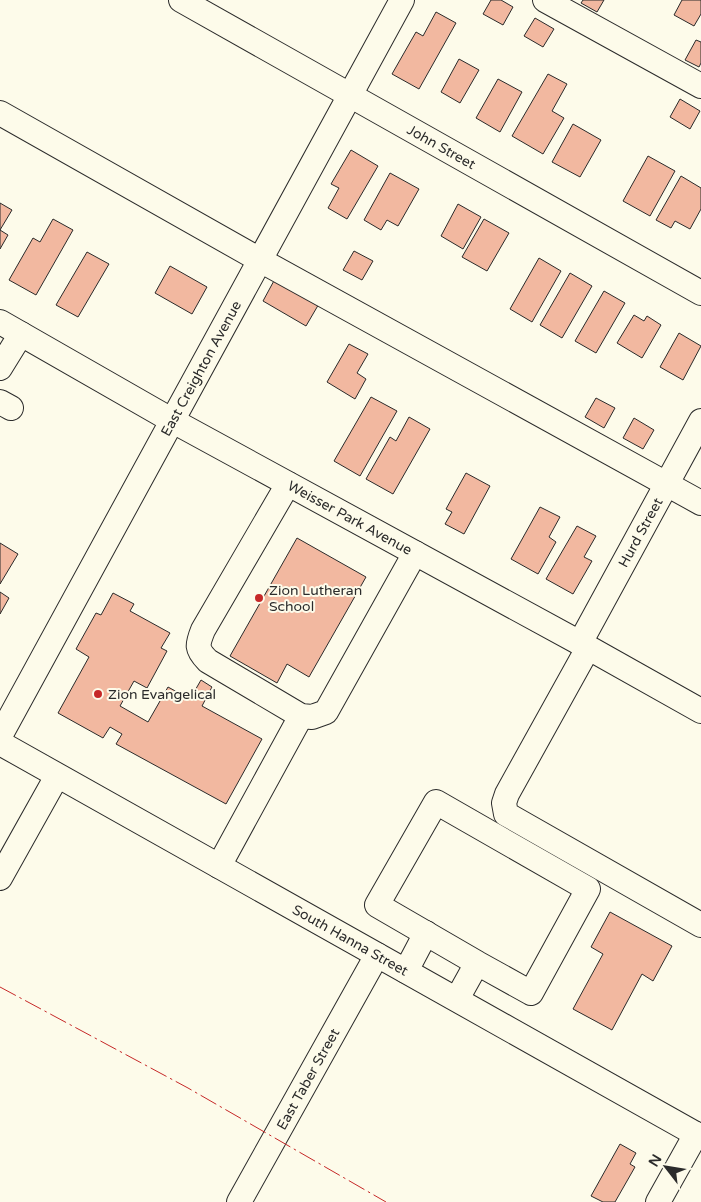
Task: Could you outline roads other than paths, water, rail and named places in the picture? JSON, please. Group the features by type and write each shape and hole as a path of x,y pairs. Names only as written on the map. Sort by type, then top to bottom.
{"street":[{"name":"John Street","path":"181,0 701,293"},
{"name":"East Creighton Avenue","path":"0,736 402,0"},
{"path":"546,0 701,86"},
{"path":"0,113 260,260 701,503"},
{"name":"Weisser Park Avenue","path":"0,322 173,421 701,711"},
{"path":"0,368 22,334"},
{"name":"Hurd Street","path":"701,421 666,484 504,803 506,814 701,925"},
{"path":"288,484 203,630 198,643 200,654 208,661 301,716 312,717 326,712 415,553"},
{"path":"218,866 301,716"},
{"name":"South Hanna Street","path":"0,743 699,1135"},
{"path":"0,878 57,776"},
{"path":"436,802 588,889 532,993 478,963 377,905 436,802"},
{"path":"406,971 426,933"},
{"name":"East Taber Street","path":"239,1202 377,955"},
{"path":"457,999 478,963"},
{"path":"658,1202 699,1135"}],"place":[{"name":"Zion Lutheran School","path":"259,598"},
{"name":"Zion Evangelical","path":"98,694"}]}
